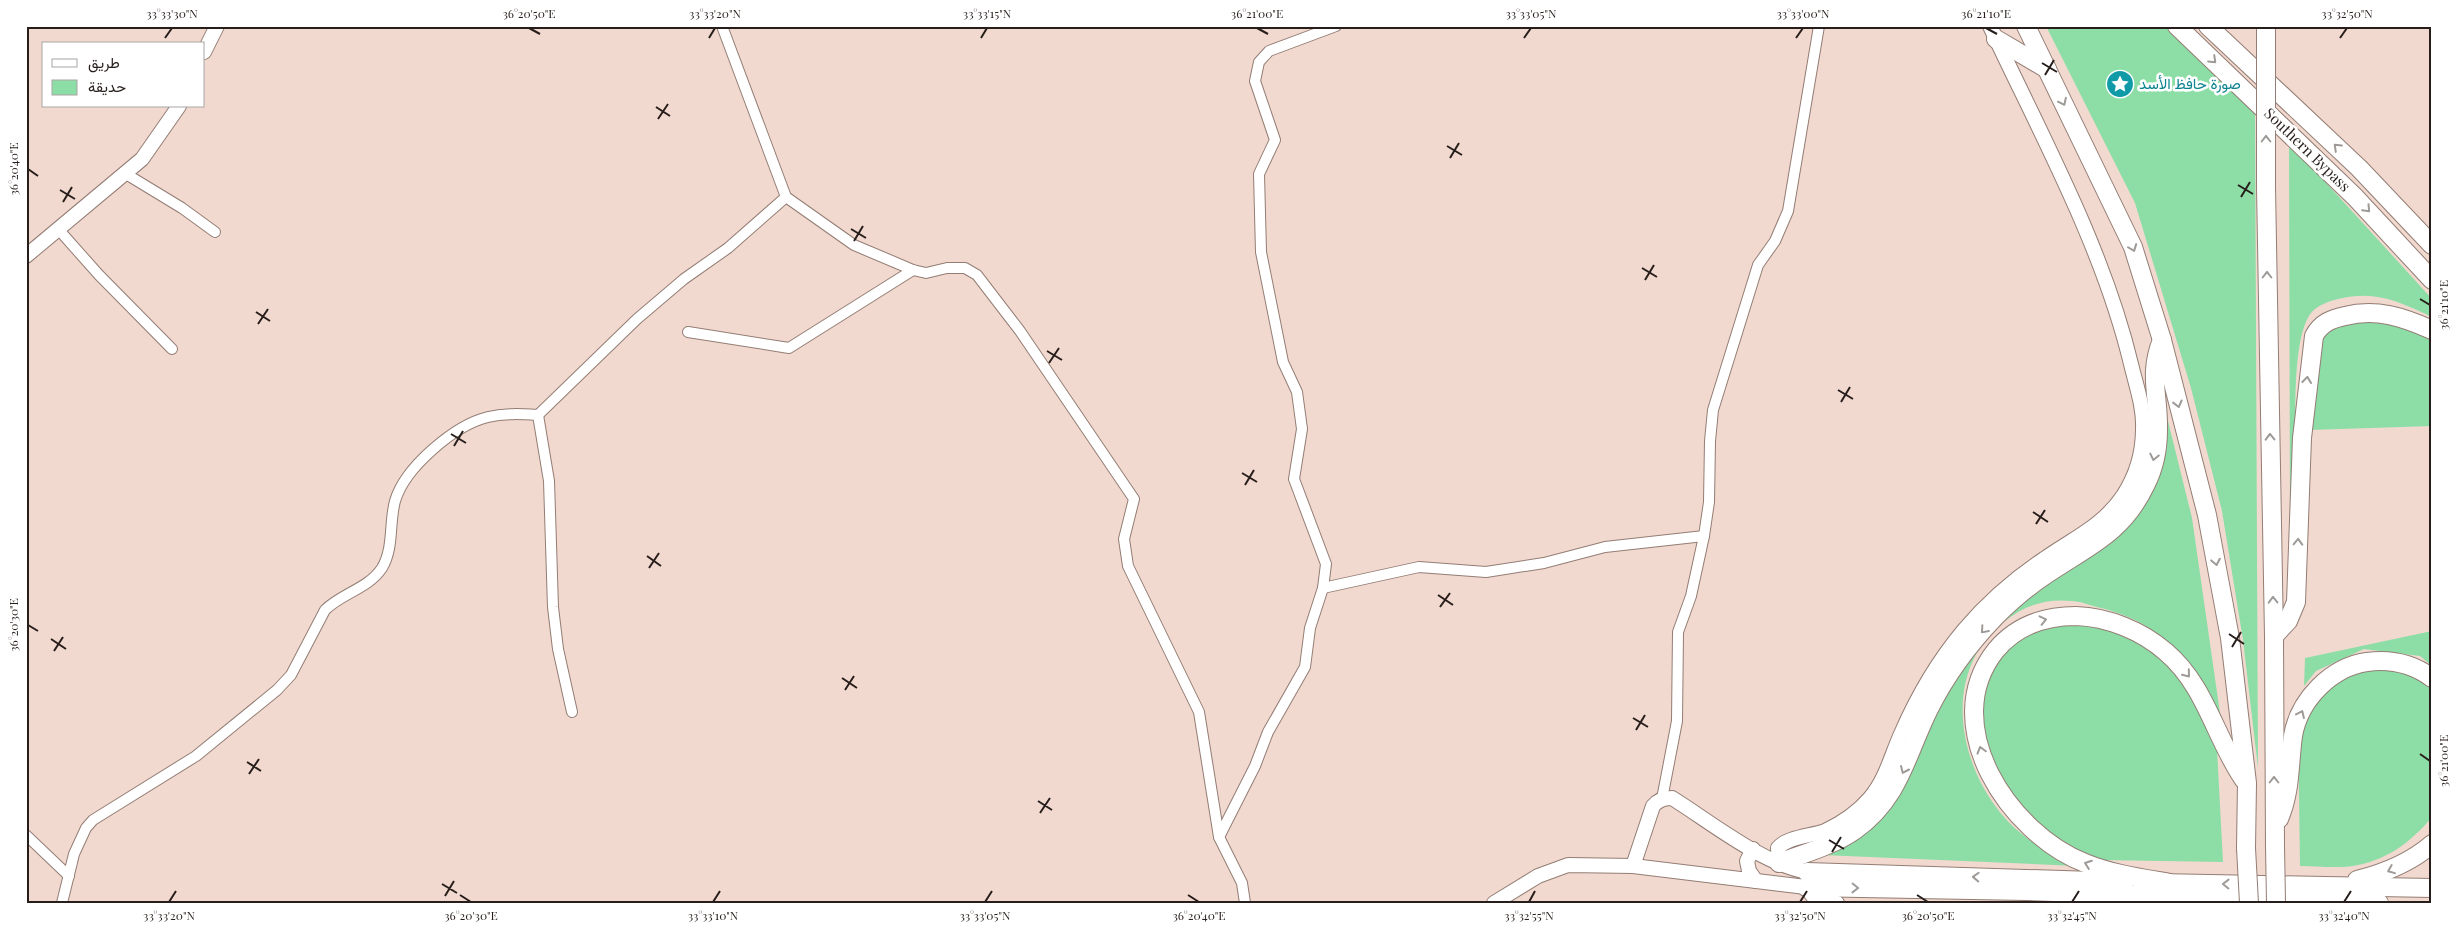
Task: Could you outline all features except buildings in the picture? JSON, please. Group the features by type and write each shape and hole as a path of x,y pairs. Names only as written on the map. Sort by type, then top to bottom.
{"highway":[{"path":"2026,26 2133,247 2162,340 2207,515 2230,638 2247,783 2246,848 2248,903"},
{"name":"Southern Bypass","path":"2177,26 2348,190 2432,280"},
{"name":"Southern Bypass","path":"2208,26 2359,168 2432,245"},
{"path":"2266,26 2266,187 2274,636 2274,846 2276,903"},
{"path":"1993,33 2047,69"},
{"path":"2274,636 2288,621 2296,602 2302,438 2314,336 2320,327 2330,320 2367,311 2386,313 2432,330"},
{"path":"1779,863 1834,842 1854,830 1873,814 1899,780 1922,724 1939,692 1979,635 2026,589 2106,538 2128,513 2145,486 2152,470 2158,428 2154,369 2162,340"},
{"path":"2170,883 2085,864 2063,853 2042,839 2008,804 1985,764 1976,723 1975,702 1978,685 1992,656 2014,632 2028,623 2046,618 2065,616 2093,618 2120,625 2137,633 2165,651 2198,688 2229,754 2247,783"},
{"path":"2274,828 2288,790 2294,735 2298,721 2304,708 2322,684 2349,667 2381,661 2412,667 2432,678"},
{"path":"2333,885 2390,871 2407,863 2432,844"},
{"path":"1806,880 2333,885 2432,888"},
{"path":"1806,880 2027,891 2379,903"}],"street":[{"path":"205,50 217,26"},
{"path":"722,26 786,197 854,245 913,270 926,273 947,268 965,268 977,275 1020,331 1134,499 1124,539 1128,566 1199,712 1219,837 1242,883 1245,903"},
{"path":"1219,837 1254,766 1268,732 1305,667 1310,628 1323,588 1326,564 1294,478 1302,429 1297,392 1283,362 1261,252 1259,174 1275,140 1255,81 1259,62 1269,51 1336,26"},
{"path":"1662,799 1677,721 1678,632 1691,596 1709,502 1710,441 1713,410 1758,265 1775,241 1788,212 1819,26"},
{"path":"1779,863 1778,848 1783,843 1810,836 1837,825 1850,817 1870,797 1886,772 1919,697 1952,644 1979,613 2009,585 2042,560 2099,523 2112,510 2128,488 2138,463 2142,446 2142,410 2120,318 2083,224 1993,33"},
{"path":"26,256 142,159 179,108"},
{"path":"126,174 182,208 215,232"},
{"path":"62,903 81,837 93,820 196,756 277,690 291,675 325,610 333,602 370,582 382,569 387,558 396,499 401,486 418,464 459,429 471,424 503,415 538,415 637,319 684,279 728,248 786,197"},
{"path":"59,230 98,275 172,349"},
{"path":"688,332 789,348 913,270"},
{"path":"538,415 548,481 553,607 558,649 572,712"},
{"path":"1323,588 1420,567 1486,572 1544,563 1605,547 1704,536"},
{"path":"1633,866 1653,806 1662,799 1672,798 1806,880 1815,899 1838,903"},
{"path":"26,835 69,876"},
{"path":"1753,849 1746,861 1748,871 1756,881"},
{"path":"1494,903 1538,876 1568,865 1633,866 1756,881 1806,880"}],"green space":[{"path":"2046,26 2166,26 2255,111 2258,768 2243,640 2222,511 2191,388 2135,203"},
{"path":"2289,142 2432,299 2432,317 2397,302 2364,296 2331,301 2319,306 2311,313 2301,340 2296,378 2295,448 2290,524"},
{"path":"2358,313 2432,336 2432,426 2309,430 2318,337"},
{"path":"2165,409 2192,518 2221,720 2166,644 2148,627 2123,615 2078,602 2062,600 2036,604 2020,611 2005,621 1986,640 1973,662 1965,686 1963,711 1965,736 1972,761 1982,785 2004,817 2033,842 2078,866 1799,854 1845,837 1988,623 2105,538"},
{"path":"2050,617 2128,633 2176,670 2193,692 2217,749 2223,862 2100,860 2082,856 2023,816 1986,757 1978,696 2006,639"},
{"path":"2432,631 2432,666 2420,656 2364,649 2316,671 2304,686 2305,658"},
{"path":"2366,663 2412,671 2432,687 2432,817 2408,841 2380,858 2351,866 2300,866 2298,724 2325,684"}],"place":[{"name":"صورة حافظ الأسد","path":"2120,84"}]}
